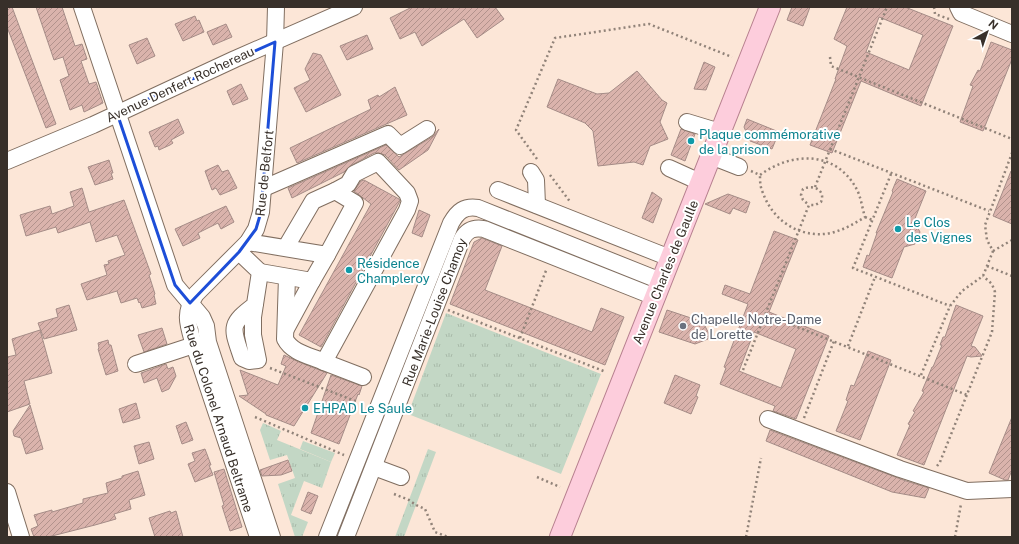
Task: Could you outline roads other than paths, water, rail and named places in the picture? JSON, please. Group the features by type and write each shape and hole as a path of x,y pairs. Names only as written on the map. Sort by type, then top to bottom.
{"main road":[{"name":"Avenue Charles de Gaulle","path":"560,537 770,7"}],"street":[{"path":"82,7 175,285 202,317 206,326 208,342 272,537"},
{"name":"Rue de Belfort","path":"190,303 196,294 244,247 256,229 262,212 275,42 276,7"},
{"name":"Avenue Denfert Rochereau","path":"7,161 354,7"},
{"path":"958,7 961,13 1012,34"},
{"path":"687,122 720,132"},
{"path":"264,188 388,134 400,146 427,129"},
{"path":"711,156 739,167"},
{"path":"286,248 313,201 348,184 354,174 378,162 407,193 410,201 408,210 324,362"},
{"path":"535,166 536,205"},
{"path":"669,168 700,182"},
{"path":"498,190 670,258"},
{"path":"284,333 355,203 335,191"},
{"path":"327,537 451,223 461,209 470,206 478,208 656,294 639,319 553,531 553,537"},
{"name":"Rue Marie-Louise Chamoy","path":"346,537 462,239 471,229 478,228 656,294"},
{"path":"244,247 286,248 327,255"},
{"path":"244,247 260,272 252,335 258,360"},
{"path":"260,272 312,281"},
{"path":"287,277 284,333 285,339 291,347 362,377"},
{"name":"Rue du Colonel Arnaud Beltrame","path":"190,303 187,313 194,345 258,537"},
{"path":"136,364 194,345"},
{"path":"768,419 900,469 967,491 1012,489"},
{"path":"374,467 401,477"},
{"path":"7,492 21,537"}],"waterway":[{"path":"337,537 359,482"}],"place":[{"name":"Plaque commémorative de la prison","path":"691,141"},
{"name":"Le Clos des Vignes","path":"898,229"},
{"name":"Résidence Champleroy","path":"349,270"},
{"name":"Chapelle Notre-Dame de Lorette","path":"683,326"},
{"name":"EHPAD Le Saule","path":"305,408"}]}
